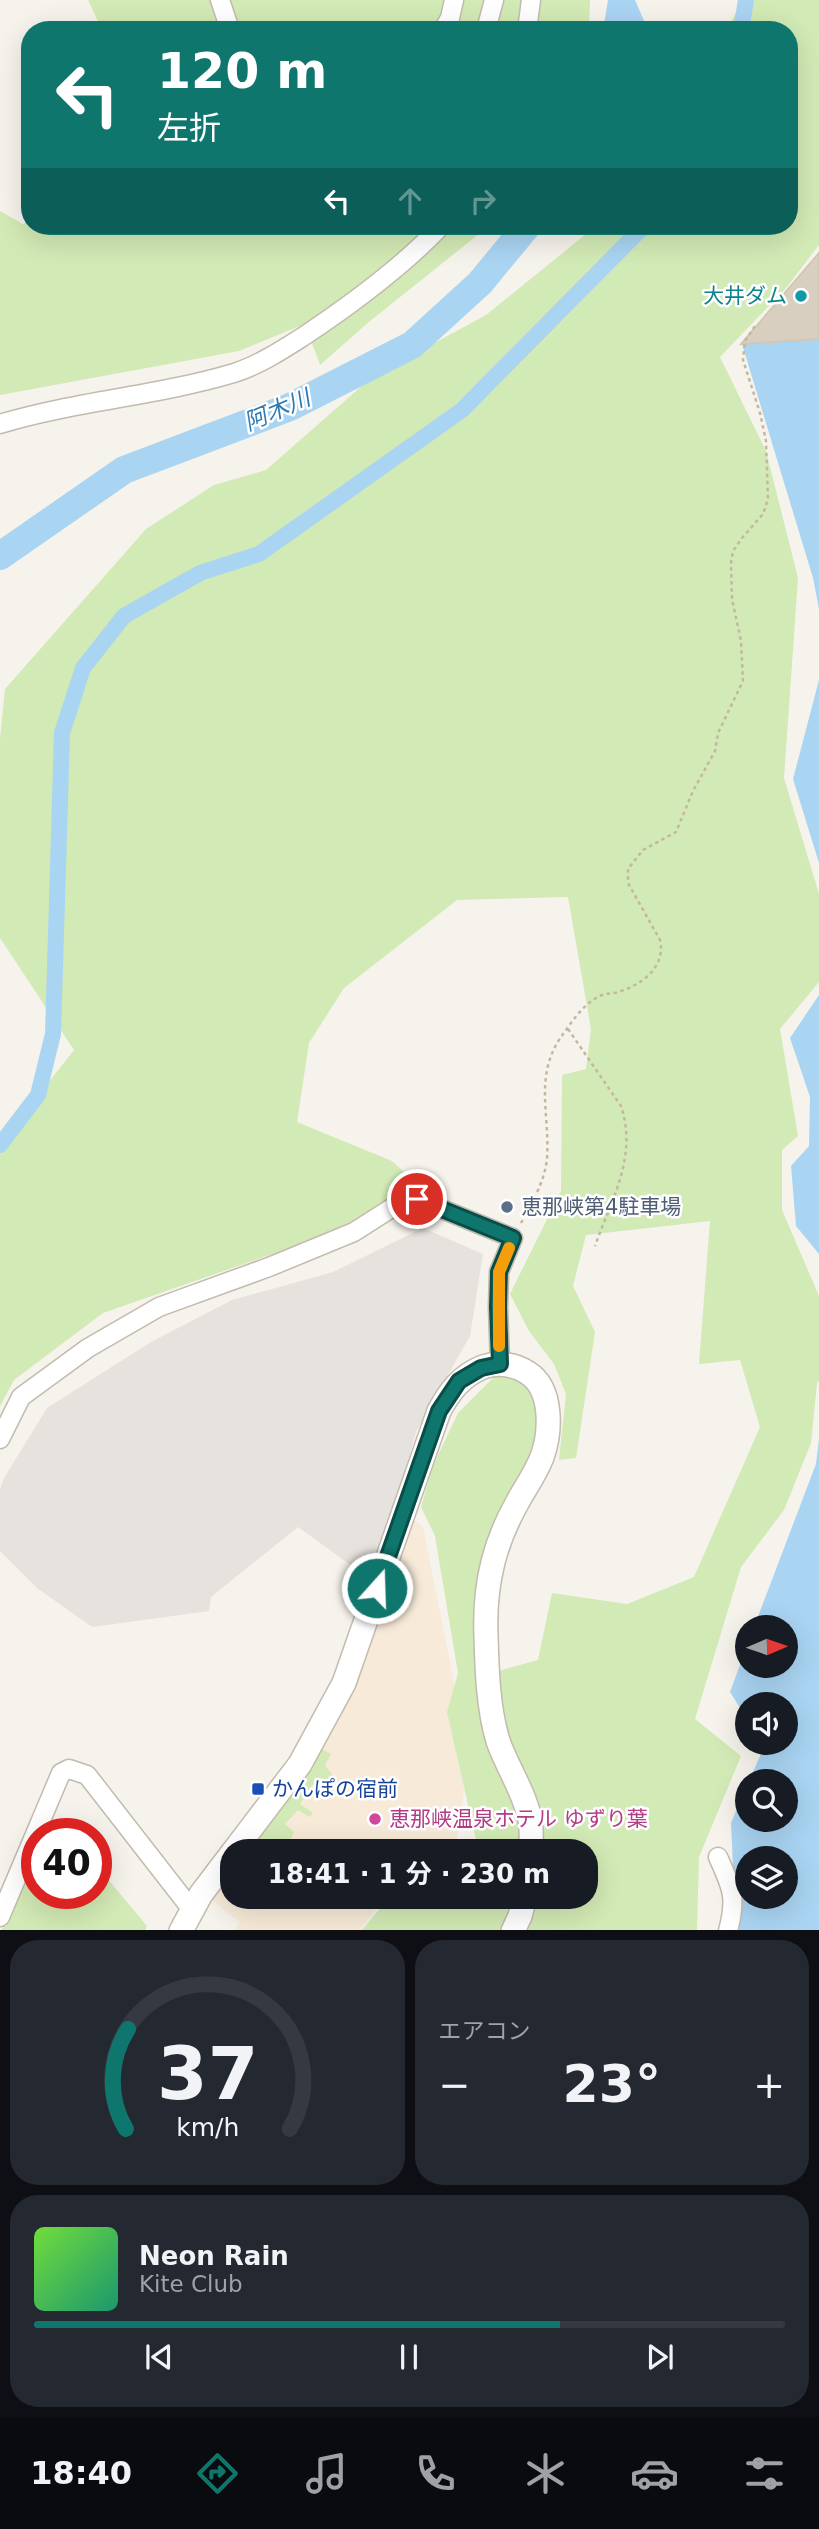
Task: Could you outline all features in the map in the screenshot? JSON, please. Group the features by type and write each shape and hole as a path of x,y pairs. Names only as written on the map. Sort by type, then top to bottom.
{"street":[{"path":"220,0 227,21"},
{"path":"448,21 454,0"},
{"path":"488,21 494,0"},
{"path":"528,21 531,0"},
{"path":"0,424 39,412 124,398 236,372 272,356 341,312 431,235"},
{"path":"0,1439 21,1397 88,1348 159,1307 270,1267 354,1232 401,1202 417,1199 513,1238 499,1272 500,1364"},
{"path":"243,1839 300,1764 344,1683 443,1403 459,1381 470,1373 500,1364 514,1366 536,1379 546,1402 547,1417 547,1437 542,1457 515,1506 493,1561 487,1606 487,1648 493,1718 506,1762 530,1820 531,1839"},
{"path":"0,1917 61,1773 69,1769 87,1775 186,1920 220,1871"},
{"path":"718,1857 732,1889 732,1915 727,1930"},
{"path":"513,1930 522,1909"}],"path":[{"path":"513,1238 540,1185 547,1160 544,1088 547,1069 559,1041 579,1012 589,1004 602,995 634,985 649,975 660,961 663,950 660,940 628,883 628,869 643,850 676,832 693,791 715,751 718,733 743,681 741,641 732,599 731,563 733,551 763,514 768,499 766,441 743,360 745,341 755,326"},
{"path":"568,1029 621,1106 625,1121 626,1156 622,1176 595,1246"}],"shaded area":[{"path":"423,1228 483,1254 470,1336 416,1432 378,1568 359,1571 298,1527 211,1597 209,1611 92,1627 37,1588 0,1551 0,1489 47,1408 151,1342 232,1300 333,1272"},
{"path":"413,1519 423,1527 469,1758 457,1839 253,1839 306,1770 345,1704 374,1632"},
{"path":"220,1883 220,1907 209,1898"},
{"path":"223,1909 376,1909 360,1930 234,1930 240,1922"}],"green space":[{"path":"88,0 590,0 589,21 98,21"},
{"path":"742,0 819,0 819,245 786,288 720,357 766,451 798,578 784,778 819,894 819,982 780,1029 798,1136 782,1150 782,1210 819,1296 819,1381 811,1443 784,1510 741,1567 695,1719 735,1751 735,1755 741,1756 699,1857 697,1930 362,1930 380,1909 598,1909 598,1839 476,1839 447,1712 458,1673 435,1536 421,1507 433,1466 458,1413 494,1377 520,1377 538,1406 535,1452 485,1560 480,1676 538,1660 552,1593 627,1604 694,1577 760,1427 740,1360 699,1364 710,1221 586,1235 573,1286 595,1332 576,1458 559,1460 566,1394 554,1364 529,1331 510,1294 561,1191 562,1075 586,1069 591,1029 568,897 457,900 344,988 309,1043 297,1122 392,1161 413,1180 406,1194 350,1227 103,1313 14,1380 0,1406 0,1144 74,1050 0,938 0,738 5,689 146,529 214,485 266,470 372,377 486,315 585,235 798,235 798,21 732,21"},
{"path":"0,211 21,223 21,235 478,235 370,321 320,365 305,324 239,351 0,395"},
{"path":"322,1749 331,1754 325,1765 333,1776 329,1787 315,1781 300,1804 313,1813 310,1817 298,1810 285,1824 294,1832 291,1839 255,1839"},
{"path":"112,1884 147,1926 145,1930 1,1930 21,1887 21,1909 112,1909"}],"water":[{"path":"608,0 635,0 644,21 604,21"},
{"path":"819,339 819,609 813,578 742,344"},
{"path":"819,680 819,863 793,779"},
{"path":"819,995 819,1254 796,1226 791,1166 809,1146 810,1097 790,1038"},
{"path":"819,1439 819,1930 736,1930 735,1909 798,1909 798,1846 735,1846 735,1909 731,1823 735,1814 735,1832 798,1832 798,1769 754,1769 760,1755 798,1755 798,1692 735,1692 735,1700 730,1692 735,1678 798,1678 798,1615 759,1615 816,1464"}],"building":[{"name":"大井ダム","path":"819,253 819,339 741,344"}],"waterway":[{"path":"742,21 746,0"},
{"name":"阿木川","path":"0,556 124,470 290,407 412,345 480,283 520,235"},
{"path":"0,1145 38,1095 53,1034 62,733 83,668 124,616 200,573 259,554 462,410 635,235"}],"slow traffic":[{"path":"499,1346 499,1272 509,1248"}],"place":[{"name":"大井ダム","path":"801,296"},
{"name":"恵那峡第4駐車場","path":"507,1207"},
{"name":"かんぽの宿前","path":"258,1789"},
{"name":"恵那峡温泉ホテル ゆずり葉","path":"375,1819"}],"route":[{"path":"377,1588 447,1395 470,1373 500,1364 499,1272 513,1238 417,1199"}]}
